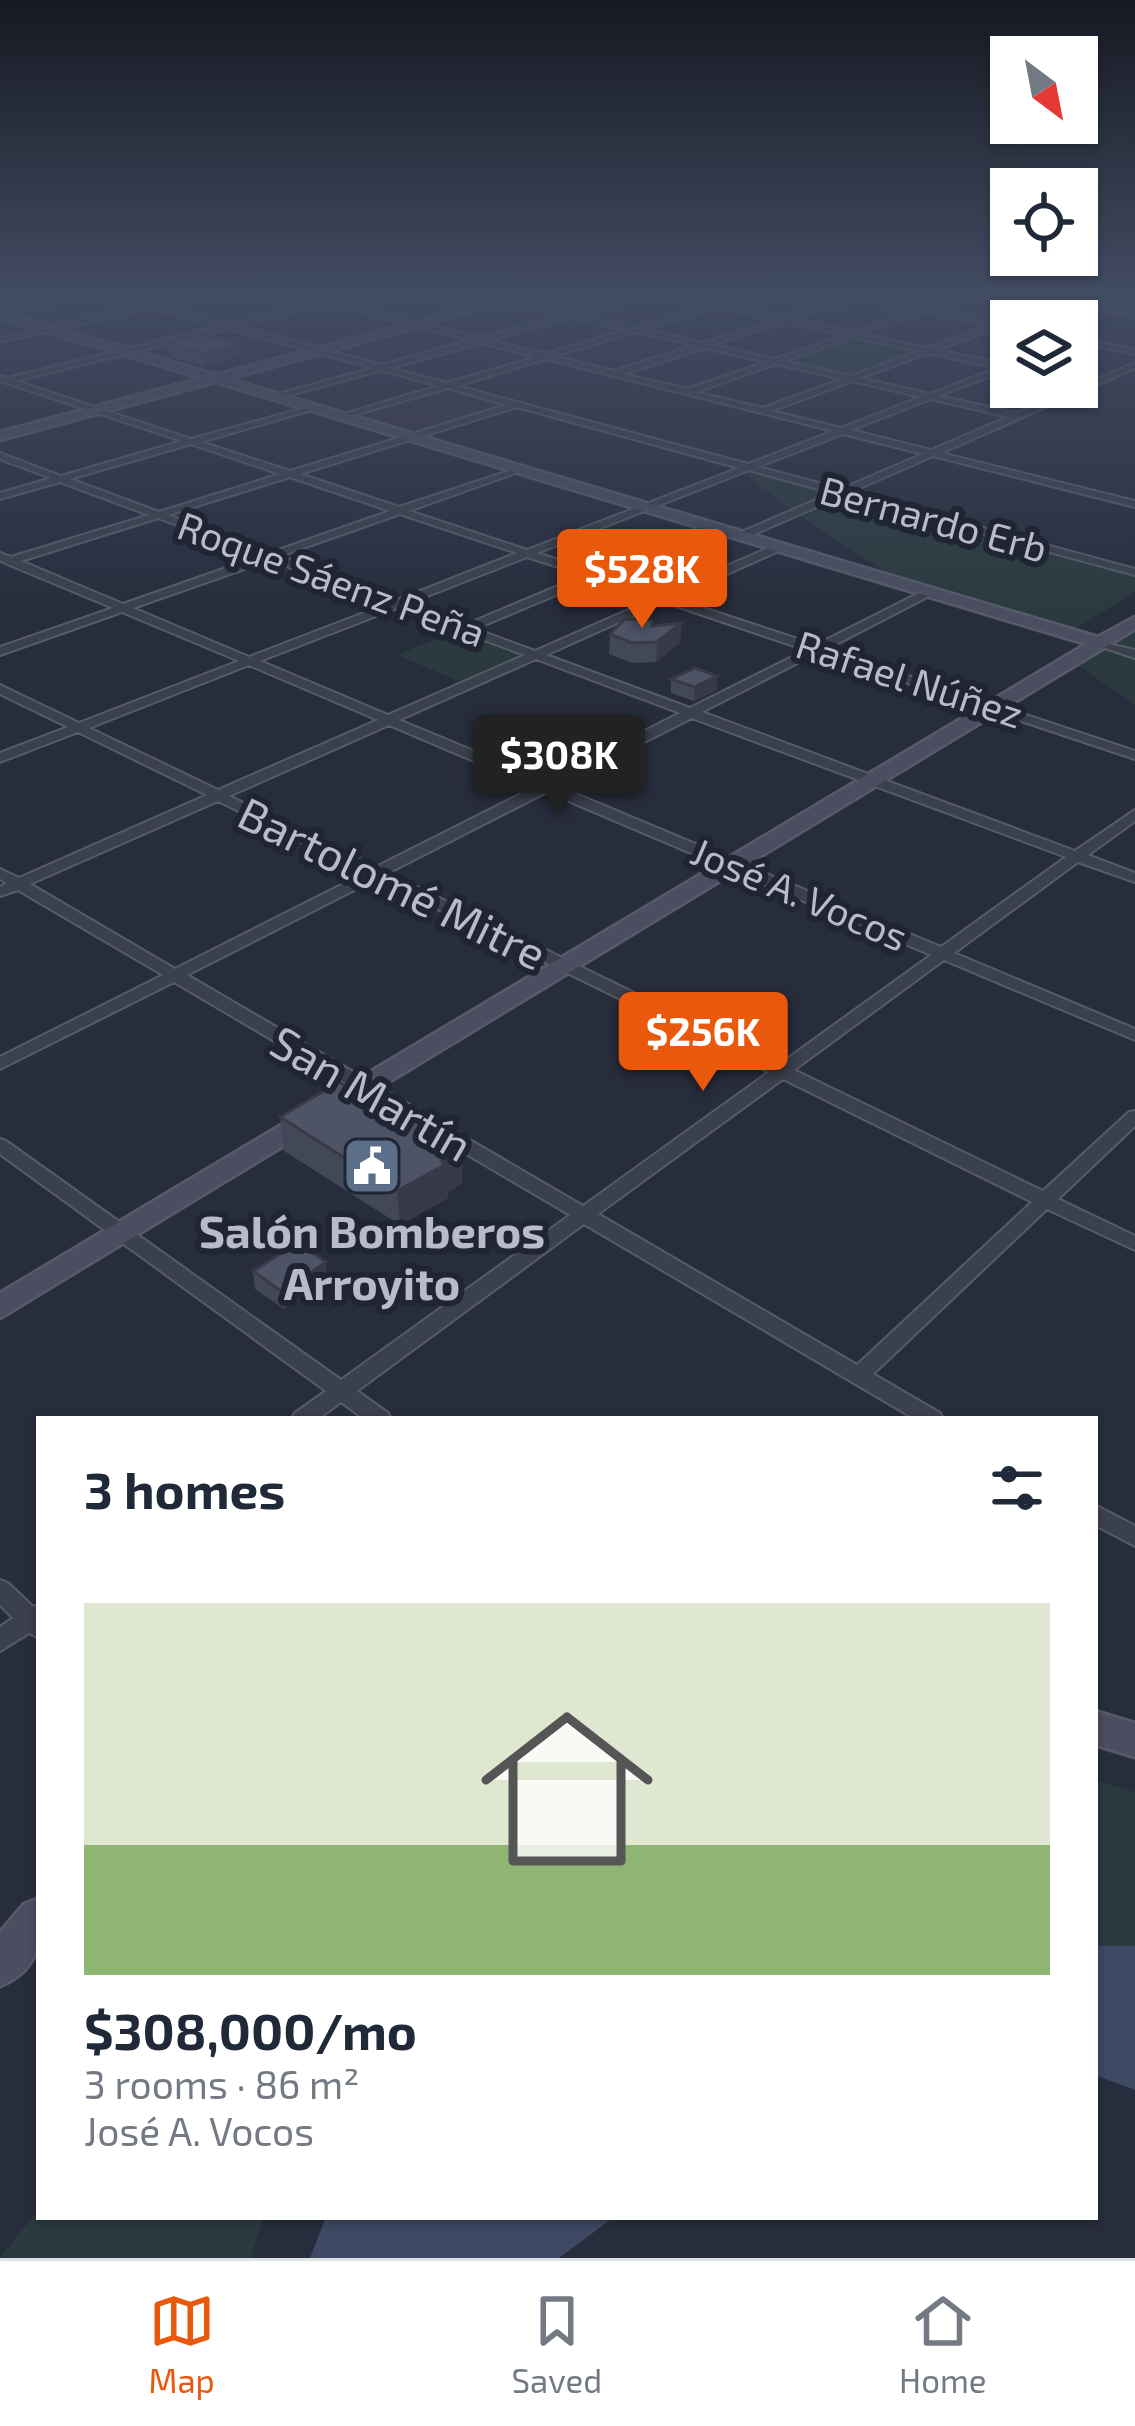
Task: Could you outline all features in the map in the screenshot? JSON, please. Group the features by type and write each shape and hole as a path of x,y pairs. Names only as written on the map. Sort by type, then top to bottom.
{"main road":[{"path":"0,436 140,399"},
{"path":"286,399 1100,643"},
{"path":"0,1307 1135,622"},
{"path":"1098,1728 1135,1740"},
{"path":"0,1965 36,1922"}],"street":[{"name":"Rafael Núñez","path":"62,399 1135,755"},
{"path":"343,417 400,399"},
{"name":"Bernardo Erb","path":"496,399 1135,572"},
{"path":"716,399 1135,504"},
{"path":"763,411 795,399"},
{"path":"0,758 925,399"},
{"path":"942,399 1017,416"},
{"path":"4,560 514,404"},
{"path":"0,496 312,407"},
{"path":"741,536 1036,408"},
{"name":"Roque Sáenz Peña","path":"0,455 1135,878"},
{"path":"0,651 518,470"},
{"path":"467,628 709,527"},
{"path":"6,883 218,796 779,547"},
{"name":"José A. Vocos","path":"4,560 393,719 1135,1035"},
{"path":"0,1064 929,592"},
{"path":"1100,643 1135,654"},
{"name":"Bartolomé Mitre","path":"0,689 1135,1244"},
{"path":"307,1416 1135,814"},
{"name":"San Martín","path":"6,883 173,975 927,1416"},
{"path":"858,1376 1135,1116"},
{"path":"0,1145 376,1416"},
{"path":"1098,1516 1135,1538"},
{"path":"0,1590 36,1620 0,1641"}],"shaded area":[{"path":"402,399 489,399 509,405 413,434 350,415"},
{"path":"744,473 832,492 791,510"},
{"path":"843,496 1135,576 1135,592 1073,630 894,577 798,515"},
{"path":"463,628 530,653 464,683 397,655"},
{"path":"1135,631 1135,705 1078,665"},
{"path":"1098,1781 1135,1792 1135,1966 1098,1964"},
{"path":"36,2213 36,2220 263,2220 250,2258 0,2258"}],"water":[{"path":"1098,1946 1135,1946 1135,2090 1098,2076"},
{"path":"325,2220 610,2220 559,2258 310,2258"}],"building":[{"path":"625,619 652,620 652,626 681,623 657,642 632,643 610,634"},
{"path":"695,668 717,676 694,687 671,679"},
{"path":"364,1077 386,1091 376,1097 462,1148 442,1161 446,1164 397,1191 280,1117 339,1082 347,1087"},
{"path":"298,1243 326,1262 282,1292 253,1271"}],"place":[{"name":"Salón Bomberos Arroyito","path":"372,1166"}]}
